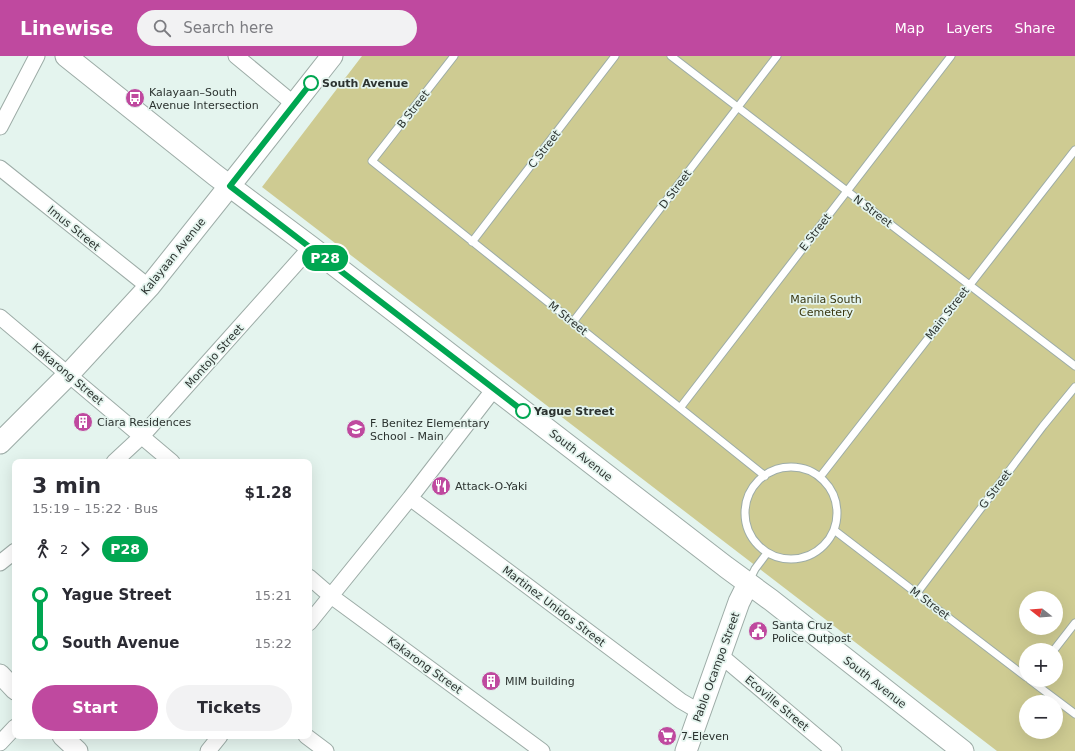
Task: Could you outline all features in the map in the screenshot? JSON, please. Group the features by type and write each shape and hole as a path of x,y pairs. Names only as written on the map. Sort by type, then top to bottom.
{"main road":[{"name":"South Avenue","path":"66,56 209,170 748,584 771,600 963,751"},
{"name":"Kalayaan Avenue","path":"0,443 68,375 149,287 332,56"},
{"name":"Pablo Ocampo Street","path":"686,751 739,602 748,584"}],"street":[{"path":"0,127 37,56"},
{"path":"236,56 294,104"},
{"name":"Imus Street","path":"0,168 149,287"},
{"name":"Montojo Street","path":"117,459 142,436 311,247"},
{"name":"Kakarong Street","path":"0,317 169,459"},
{"path":"312,619 410,498 494,389"},
{"name":"Martinez Unidos Street","path":"410,498 681,701 700,712"},
{"path":"0,563 12,553"},
{"name":"Kakarong Street","path":"312,580 331,596 542,751"},
{"name":"Ecoville Street","path":"720,655 834,751"},
{"path":"0,674 12,687"},
{"path":"0,743 12,730"},
{"path":"65,739 78,751"},
{"path":"208,751 218,739"},
{"path":"310,739 326,751"}],"lane":[{"name":"B Street","path":"372,161 454,56"},
{"name":"C Street","path":"472,242 616,56"},
{"name":"N Street","path":"671,56 1075,366"},
{"name":"D Street","path":"573,322 777,56"},
{"name":"E Street","path":"680,408 951,56"},
{"name":"Main Street","path":"820,477 1075,150"},
{"name":"M Street","path":"372,161 765,476"},
{"name":"G Street","path":"917,593 1043,426 1075,387"},
{"path":"792,467 807,470 820,477 830,488 836,501 837,516 834,530 828,542 818,551 806,557 793,560 780,558 767,553 756,543 748,530 745,515 747,500 754,487 765,476 778,469 792,467"},
{"name":"M Street","path":"834,530 1019,671"},
{"path":"748,584 755,569 767,553"},
{"path":"1059,643 1075,623"},
{"name":"M Street","path":"1040,687 1075,714"}],"green space":[{"name":"Manila South Cemetery","path":"362,56 1075,56 1075,751 997,751 262,187"}],"bus line":[{"name":"P28","path":"311,83 230,186 523,411"}],"place":[{"name":"South Avenue","path":"311,83"},
{"name":"Kalayaan–South Avenue Intersection","path":"135,98"},
{"name":"Yague Street","path":"523,411"},
{"name":"Ciara Residences","path":"83,422"},
{"name":"F. Benitez Elementary School - Main","path":"356,429"},
{"name":"Attack-O-Yaki","path":"441,486"},
{"name":"Santa Cruz Police Outpost","path":"758,631"},
{"name":"MIM building","path":"491,681"},
{"name":"7-Eleven","path":"667,736"}]}
